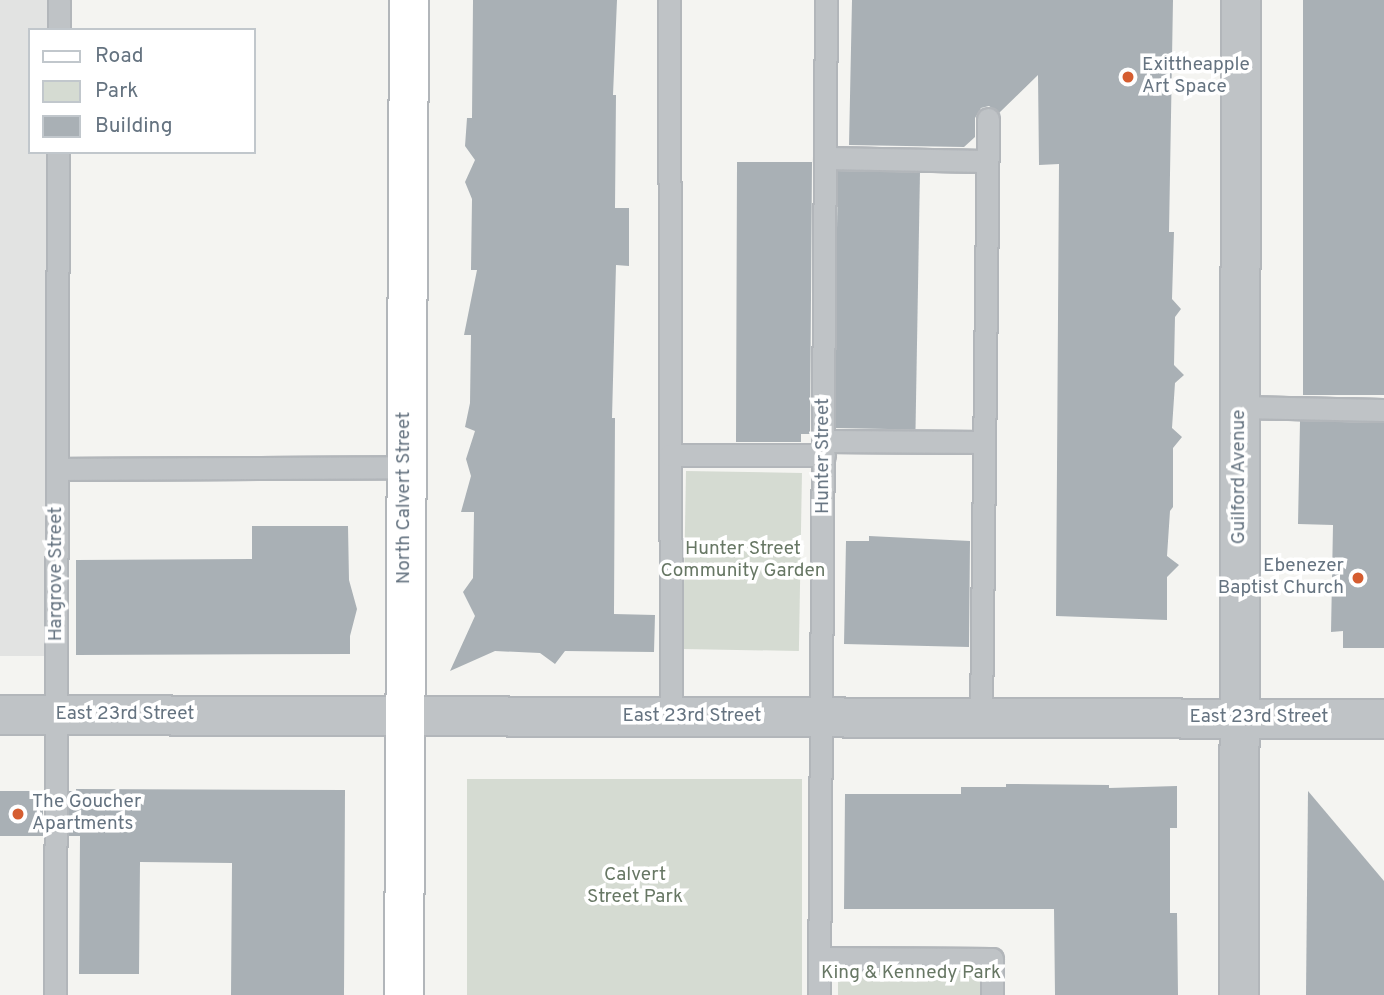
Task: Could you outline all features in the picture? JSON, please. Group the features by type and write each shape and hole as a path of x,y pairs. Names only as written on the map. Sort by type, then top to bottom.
{"main road":[{"name":"North Calvert Street","path":"404,995 403,716 409,0"}],"street":[{"name":"Guilford Avenue","path":"1239,995 1241,0"},
{"name":"East 23rd Street","path":"0,715 1384,719"}],"lane":[{"path":"59,0 59,28"},
{"path":"669,0 671,717"},
{"name":"Hunter Street","path":"819,995 826,0"},
{"path":"981,718 988,119"},
{"name":"Hargrove Street","path":"55,995 58,154"},
{"path":"825,158 987,161"},
{"path":"1240,407 1384,410"},
{"path":"670,455 984,442"},
{"path":"58,469 405,467"},
{"path":"819,958 992,959 992,995"}],"shaded area":[{"path":"0,0 61,0 61,28 28,28 28,154 60,154 59,656 0,656"}],"green space":[{"name":"Hunter Street Community Garden","path":"686,471 802,473 799,651 683,649"},
{"name":"Calvert Street Park","path":"467,779 802,779 802,995 467,995"},
{"name":"King & Kennedy Park","path":"838,953 983,953 983,995 838,995"}],"building":[{"path":"473,0 617,0 613,95 616,95 615,208 629,208 629,266 616,265 612,418 615,418 614,614 655,615 654,652 565,651 555,664 540,653 495,651 450,671 475,616 463,592 473,578 474,512 461,512 471,476 466,459 475,431 465,427 470,403 471,335 464,335 477,270 471,270 472,199 465,182 475,160 465,146 467,118 472,118"},
{"path":"852,0 1173,0 1169,232 1174,232 1172,299 1181,309 1175,317 1174,365 1184,375 1175,383 1172,428 1182,437 1173,448 1173,507 1170,511 1167,556 1179,565 1167,577 1167,620 1056,616 1059,164 1039,165 1038,75 999,113 989,106 981,108 975,118 975,137 964,147 849,145"},
{"path":"1303,0 1384,0 1384,395 1303,395"},
{"path":"737,162 812,162 810,434 801,434 801,442 736,442"},
{"path":"838,171 920,172 916,429 834,428"},
{"name":"Ebenezer Baptist Church","path":"1300,421 1384,423 1384,648 1343,648 1343,631 1331,632 1333,525 1298,524"},
{"path":"252,526 348,526 349,580 357,609 350,636 350,654 76,655 76,560 252,559"},
{"path":"869,536 970,541 969,647 844,644 846,541 869,541"},
{"path":"1006,784 1109,785 1109,788 1177,786 1177,828 1170,828 1170,913 1177,913 1178,995 1055,995 1054,909 844,909 845,794 961,794 961,787 1006,787"},
{"path":"345,790 344,995 231,995 232,863 140,862 139,974 79,974 80,836 69,836 69,791"},
{"name":"The Goucher Apartments","path":"0,791 43,791 43,836 0,836"},
{"path":"1308,791 1384,881 1384,995 1306,995"}],"place":[{"name":"Exittheapple Art Space","path":"1128,77"},
{"name":"Ebenezer Baptist Church","path":"1358,578"},
{"name":"The Goucher Apartments","path":"18,814"}]}
